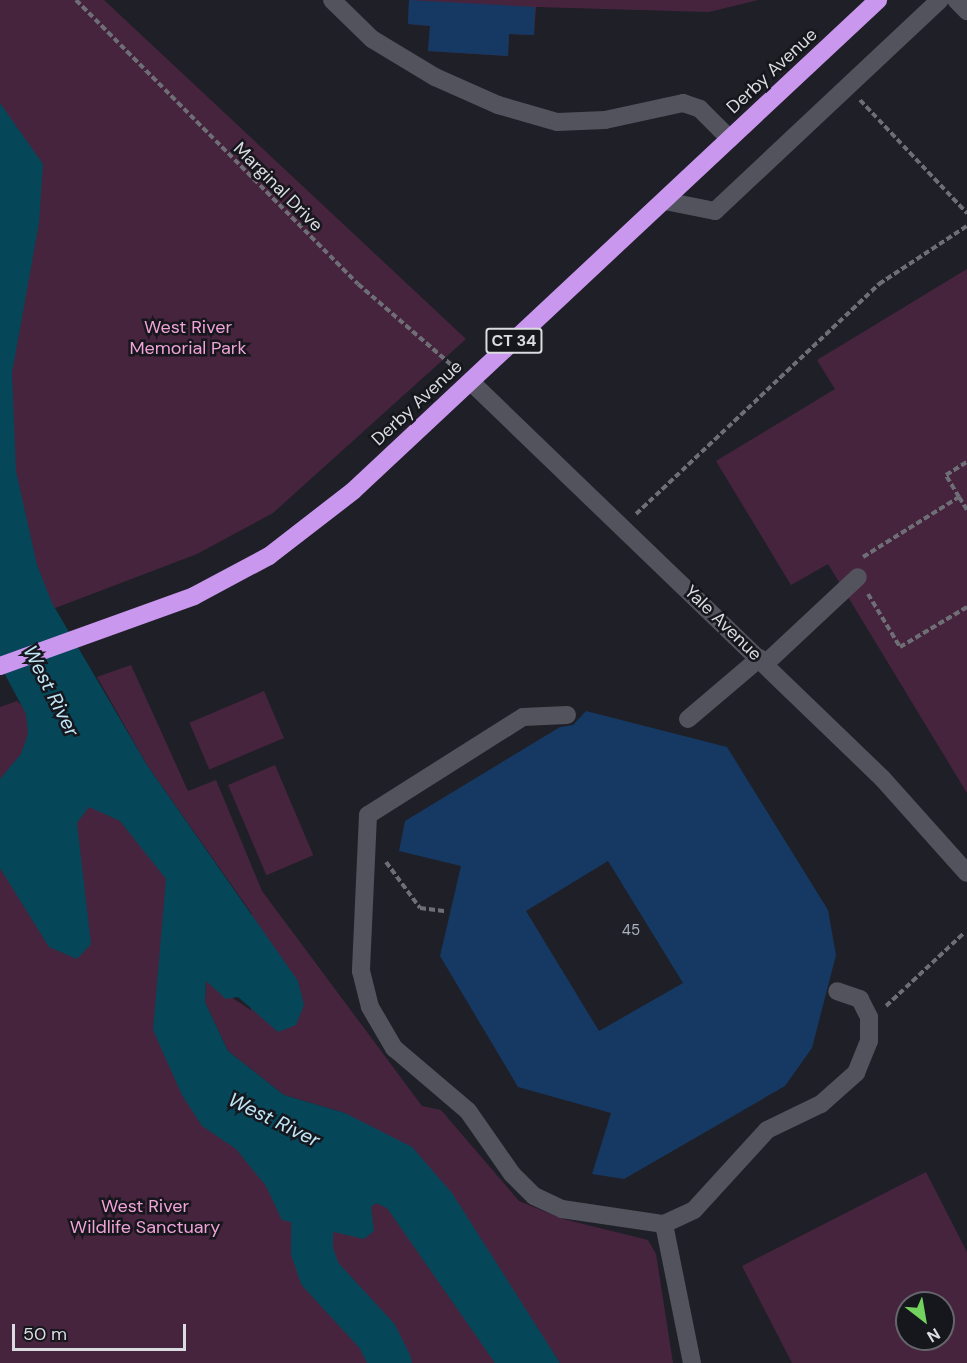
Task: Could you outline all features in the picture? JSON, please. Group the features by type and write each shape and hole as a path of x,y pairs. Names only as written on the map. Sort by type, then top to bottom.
{"highway":[{"name":"Derby Avenue","path":"0,666 112,628 194,596 269,556 353,491 878,0"}],"street":[{"path":"332,0 372,39 435,77 498,105 557,122 605,120 683,103 700,109 730,139"},
{"path":"665,201 716,211 940,0"},
{"path":"956,0 967,11"},
{"name":"Yale Avenue","path":"471,382 624,525 882,778 967,873"},
{"path":"688,719 763,661 858,577"},
{"path":"567,716 523,717 368,815 361,970 370,1008 394,1048 468,1111 512,1174 534,1196 562,1209 664,1224 694,1210 767,1130 821,1104 856,1073 869,1041 869,1017 860,999 837,991"},
{"path":"664,1224 684,1344 692,1363"}],"path":[{"name":"Marginal Drive","path":"76,0 358,284 471,382"},
{"path":"849,88 967,213"},
{"path":"624,525 879,284 967,226"},
{"path":"967,462 946,475 967,510"},
{"path":"959,497 850,565 900,647 967,607"},
{"path":"366,861 390,862 420,908 446,911"},
{"path":"901,994 964,933"}],"green space":[{"name":"West River Memorial Park","path":"0,0 104,0 466,339 273,513 197,554 0,629"},
{"path":"409,0 758,0 709,12 536,7 534,35 509,34 508,56 428,51 430,26 408,24"},
{"path":"967,269 967,793 828,564 791,585 716,461 835,389 817,360"},
{"path":"131,665 188,791 216,780 262,891 422,1106 441,1110 519,1201 563,1219 648,1240 656,1254 673,1363 560,1363 529,1317 345,1113 284,1095 228,1051 205,1002 206,981 251,1010 252,914 147,765 97,677"},
{"path":"264,691 284,738 209,770 189,723"},
{"name":"West River Wildlife Sanctuary","path":"17,701 174,848 184,1010 220,1093 345,1155 512,1363 0,1363 0,707"},
{"path":"275,765 313,855 266,875 228,785"},
{"path":"926,1172 967,1252 967,1363 792,1363 742,1266"}],"water":[{"name":"West River","path":"0,103 43,164 39,223 12,373 16,471 37,565 52,603 147,765 298,981 304,1005 296,1025 278,1032 238,997 226,999 206,981 205,1002 228,1051 284,1095 345,1113 412,1147 452,1193 560,1363 495,1363 387,1208 376,1203 371,1207 374,1231 364,1239 282,1220 266,1186 236,1149 202,1126 182,1095 153,1030 166,879 120,821 89,807 77,823 91,944 77,959 49,947 0,868 0,779 21,754 28,734 26,714 0,665"}],"building":[{"path":"409,0 535,7 534,35 509,34 508,56 428,51 430,26 408,24"},
{"path":"586,711 727,747 828,910 836,955 812,1048 785,1086 624,1179 592,1174 611,1113 518,1087 440,956 461,866 399,851 405,821 560,727 573,725","holes":["608,861 683,983 599,1031 526,911"]}],"waterway":[{"path":"313,1169 312,1251 320,1274 377,1336 391,1363"}]}
